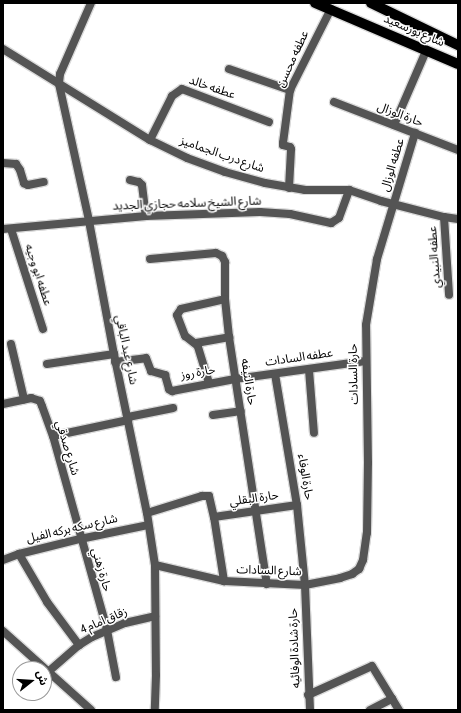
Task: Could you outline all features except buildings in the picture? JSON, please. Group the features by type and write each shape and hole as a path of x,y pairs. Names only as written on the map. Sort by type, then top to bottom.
{"main road":[{"name":"شارع بورسعيد","path":"315,3 458,64"},
{"name":"شارع بورسعيد","path":"371,3 458,45"}],"street":[{"name":"شارع عبد الباقي","path":"91,3 60,74 59,84 89,221 114,358 147,513 154,566 156,675 155,710"},
{"name":"عطفه محسن","path":"289,188 291,149 290,147 283,145 283,143 290,90 330,9"},
{"name":"شارع درب الجماميز","path":"3,49 150,140 188,158 225,172 289,188 349,190 393,204 458,219"},
{"path":"394,125 426,51"},
{"path":"229,69 290,90"},
{"name":"عطفه خالد","path":"150,140 172,96 182,90 269,122"},
{"name":"حارة الوزال","path":"334,102 458,150"},
{"name":"عطفه الوزال","path":"393,204 415,133"},
{"path":"3,164 16,164 20,170 24,184 28,185 44,182"},
{"path":"130,180 139,182 142,185 146,216"},
{"name":"شارع الشيخ سلامه حجازي الجديد","path":"7,229 146,216 260,212 290,214 331,223 339,218 349,190"},
{"name":"حارة السادات","path":"365,547 367,533 368,463 366,325 377,260 393,204"},
{"name":"عطفه النبيدي","path":"444,217 449,295"},
{"name":"عطفه ابو وجيه","path":"7,229 43,329"},
{"name":"حارة النيفه","path":"150,258 219,254 225,262 225,299 229,337 267,584"},
{"path":"209,383 200,349 196,343 185,336 178,313 181,309 225,299"},
{"path":"196,343 229,337"},
{"path":"3,404 24,399 10,344"},
{"path":"47,364 114,358"},
{"name":"حارة روز","path":"114,358 146,358 151,371 165,375 171,390 235,379"},
{"name":"عطفه السادات","path":"235,379 366,361"},
{"path":"309,370 314,433"},
{"name":"حارة الوفاء","path":"275,374 297,505 305,585"},
{"name":"شارع صدقي","path":"24,399 31,398 40,402 53,436 80,539"},
{"path":"53,436 173,408"},
{"path":"213,415 241,411"},
{"path":"147,513 206,496 211,500 224,581"},
{"name":"حارة البقلي","path":"214,517 297,505"},
{"name":"شارع سكه بركه الفيل","path":"3,560 19,554 80,539 148,525"},
{"name":"حارة زهني","path":"80,539 106,630 116,677"},
{"name":"شارع السادات","path":"154,566 224,581 305,585 352,574 361,564 365,547"},
{"path":"19,554 47,602 79,645"},
{"name":"حارة شادة الوفائيه","path":"305,585 308,695 310,710"},
{"name":"زقاق امام 4","path":"52,669 79,645 106,630 155,616"},
{"path":"3,631 36,661"},
{"path":"308,695 372,666 399,710"},
{"path":"52,676 91,710"},
{"path":"370,710 392,699"}]}
